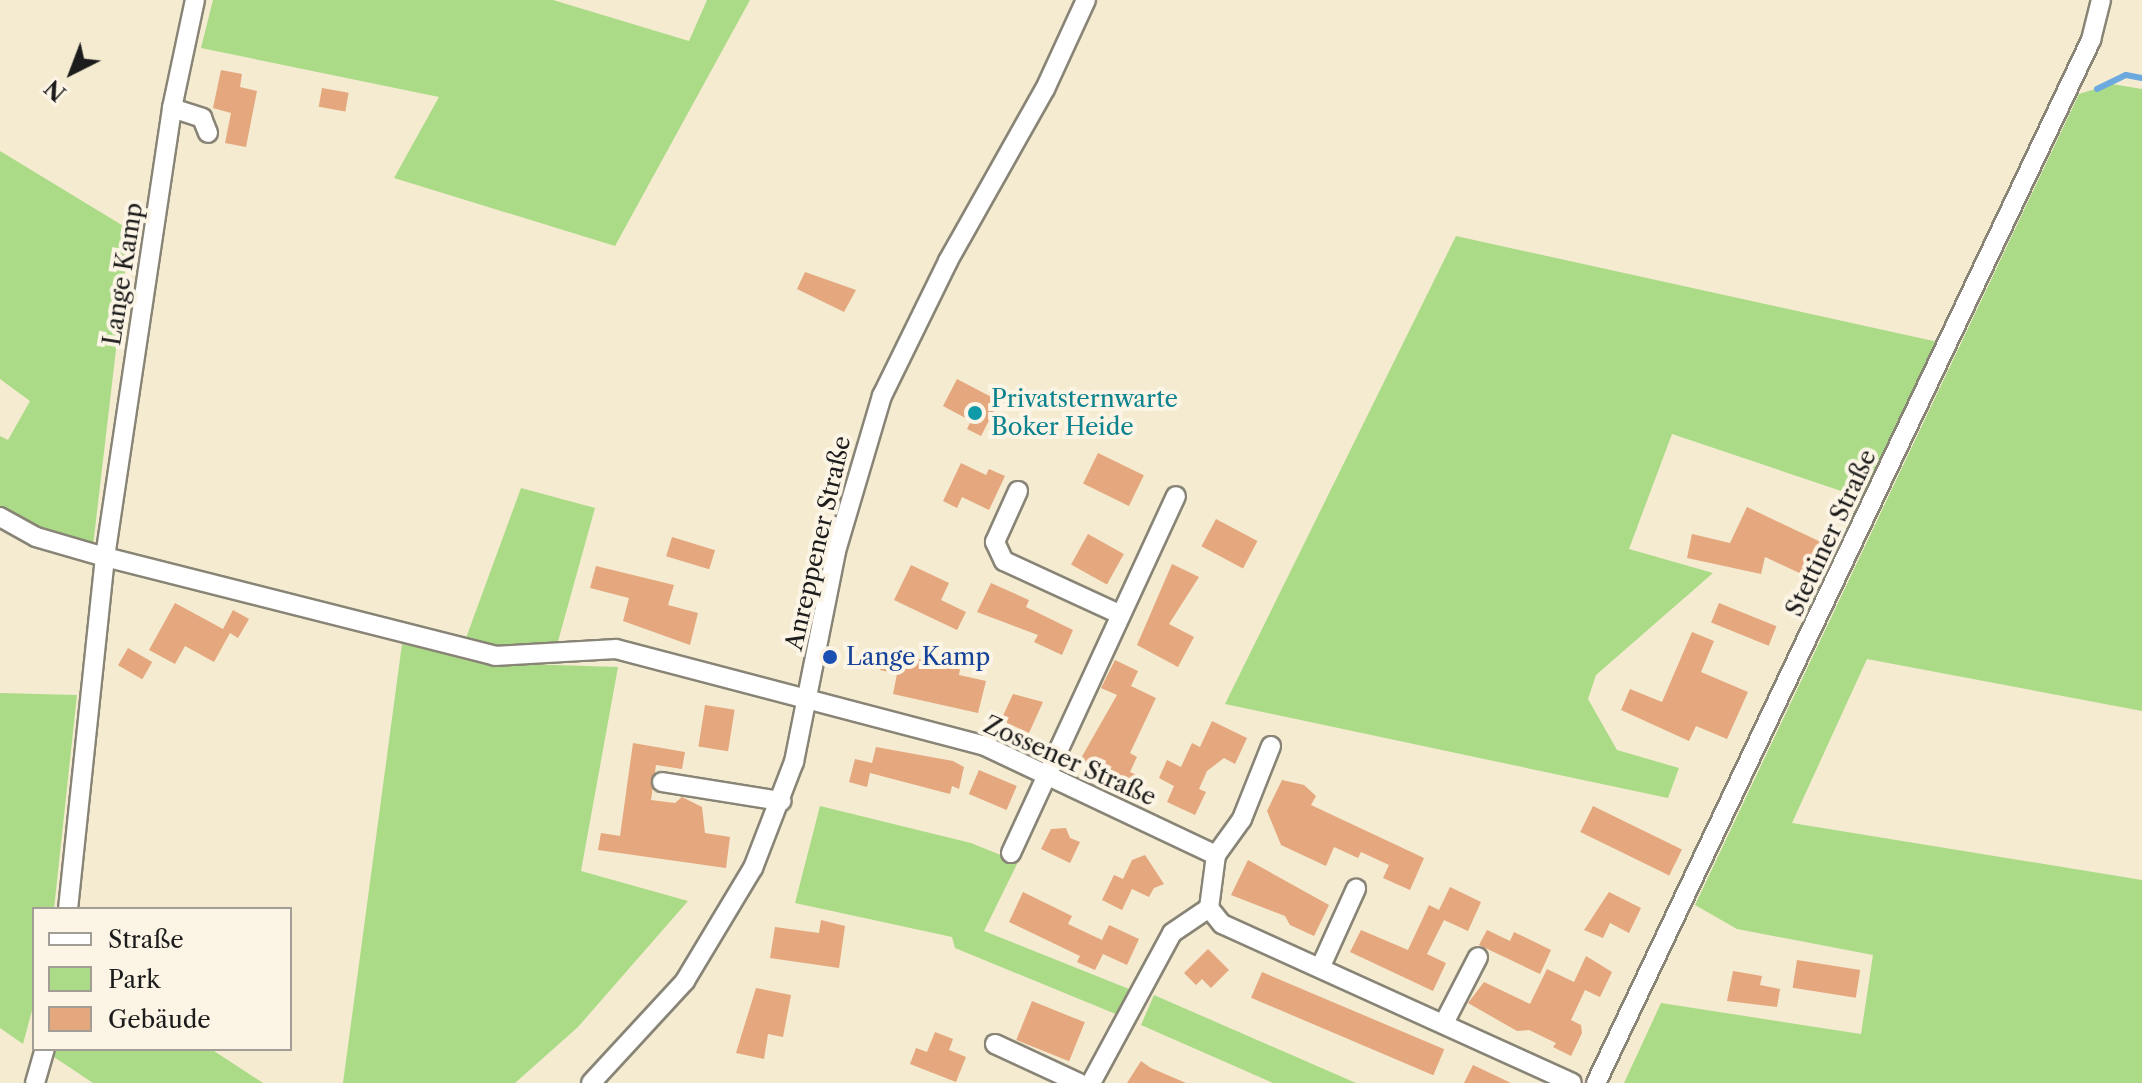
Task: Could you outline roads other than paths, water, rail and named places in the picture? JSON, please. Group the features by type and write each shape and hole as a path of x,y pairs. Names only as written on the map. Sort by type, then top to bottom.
{"street":[{"name":"Lange Kamp","path":"68,907 105,557 172,108 195,0"},
{"name":"Anreppener Straße","path":"591,1083 685,981 726,920 781,801 807,699 836,551 882,396 948,261 1045,89 1086,0"},
{"name":"Stettiner Straße","path":"1596,1083 2084,54 2101,4"},
{"path":"172,108 202,118 208,133"},
{"path":"1018,491 995,542 1004,561 1119,614"},
{"path":"1011,853 1176,496"},
{"path":"0,517 36,537 105,557 495,656 616,649 807,699"},
{"name":"Zossener Straße","path":"807,699 983,745 1047,772 1216,855"},
{"path":"1271,746 1242,819 1216,855 1209,908 1222,924 1321,966 1572,1083"},
{"path":"662,782 781,801"},
{"path":"1321,966 1356,889"},
{"path":"1091,1083 1172,933 1209,908"},
{"path":"1444,1023 1478,957"},
{"path":"995,1044 1079,1083"},
{"path":"35,1083 44,1051"}],"waterway":[{"path":"2097,89 2126,75 2142,78"}],"place":[{"name":"Privatsternwarte Boker Heide","path":"975,413"},
{"name":"Lange Kamp","path":"830,657"}]}
